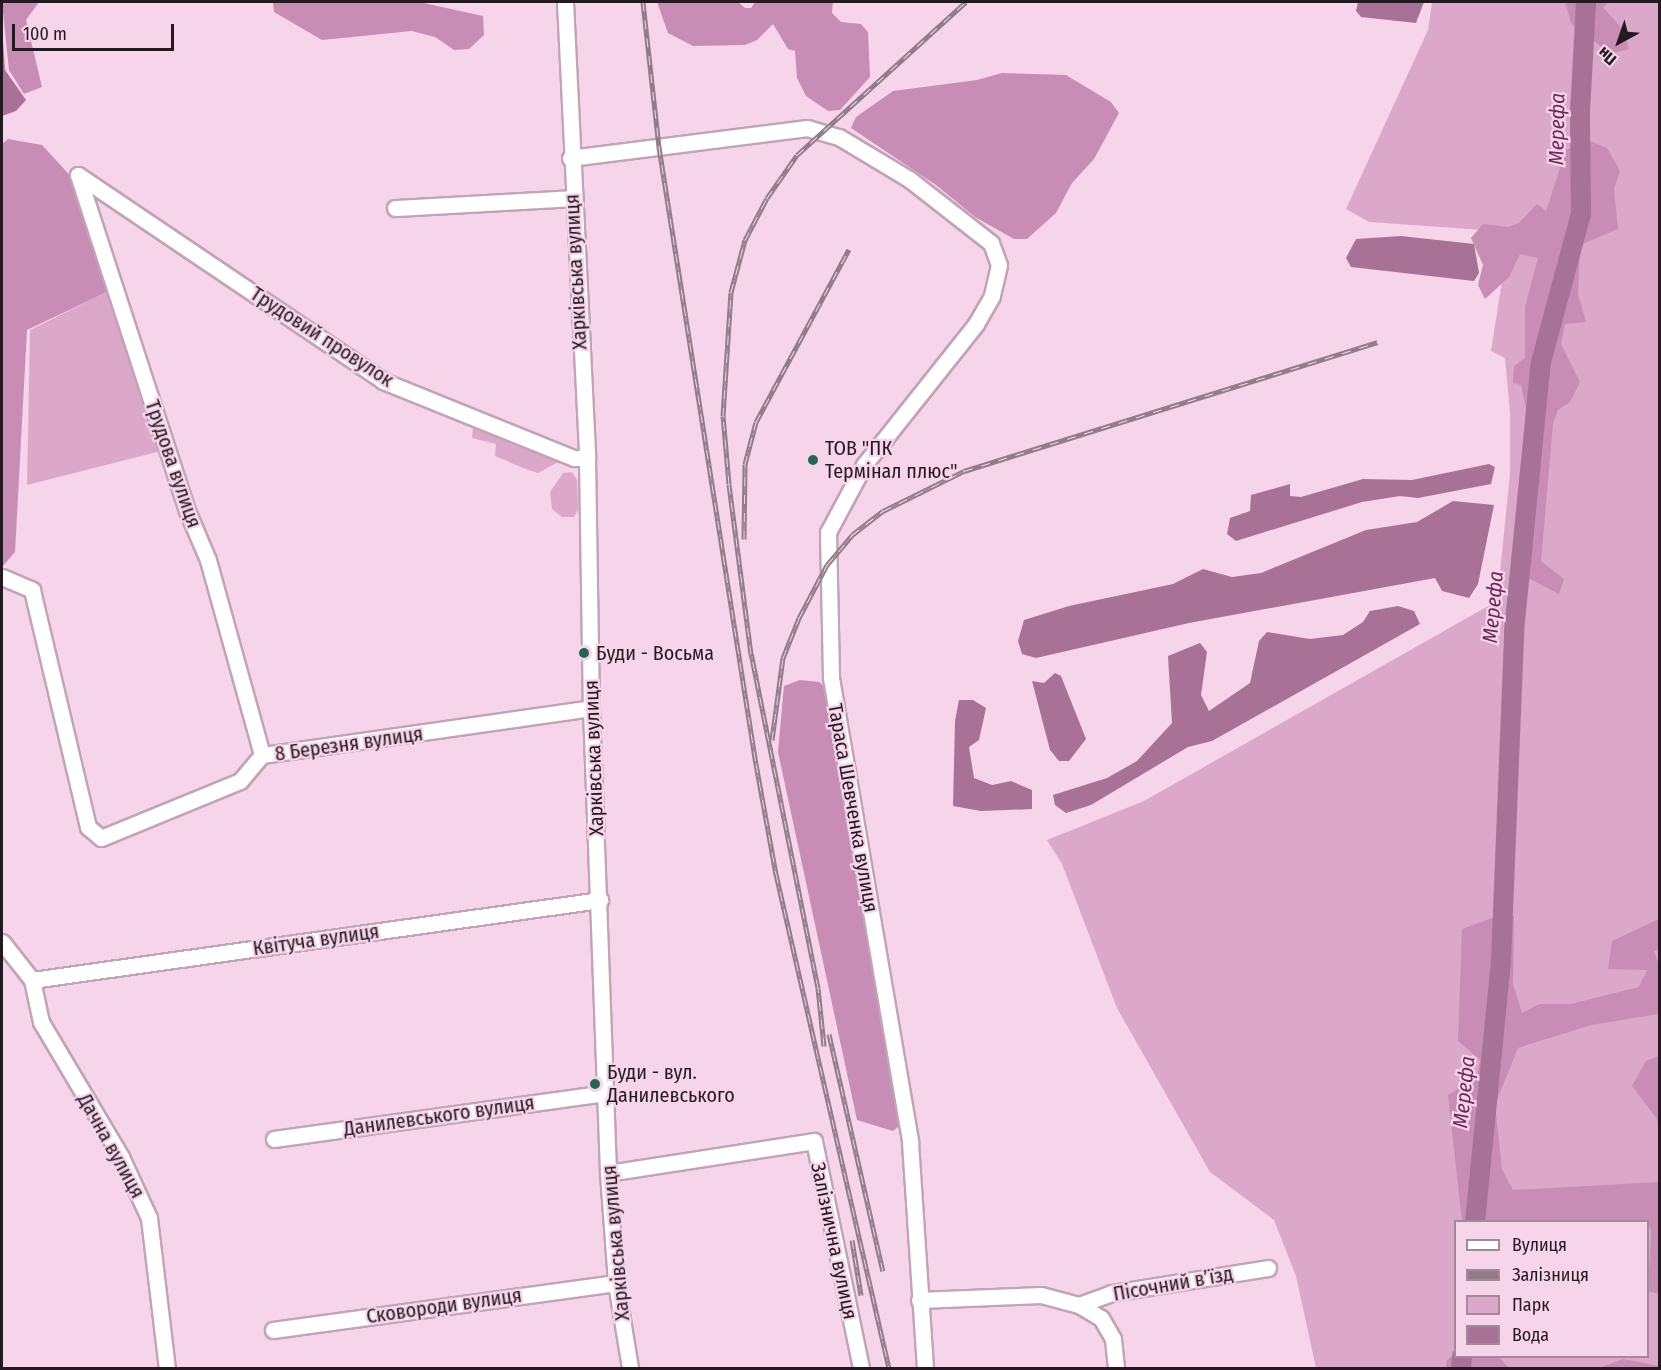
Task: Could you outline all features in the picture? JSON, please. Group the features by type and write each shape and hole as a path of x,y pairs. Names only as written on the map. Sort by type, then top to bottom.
{"street":[{"name":"Харківська вулиця","path":"565,2 570,158 587,458 591,708 600,900 608,1173 616,1283 630,1368"},
{"name":"Тараса Шевченка вулиця","path":"570,158 807,128 838,136 909,179 991,243 999,265 992,296 976,324 864,465 828,532 831,678 910,1142 925,1368"},
{"name":"Трудовий провулок","path":"78,174 383,381 574,458 587,458"},
{"name":"Трудова вулиця","path":"78,174 188,513 208,561 262,755"},
{"path":"395,208 572,198"},
{"name":"8 Березня вулиця","path":"2,577 32,590 88,826 101,838 240,781 262,755 591,708"},
{"name":"Квітуча вулиця","path":"32,980 600,900"},
{"name":"Дачна вулиця","path":"2,942 32,980 42,1022 121,1157 149,1218 167,1368"},
{"name":"Данилевського вулиця","path":"274,1139 605,1093"},
{"name":"Залізнична вулиця","path":"608,1173 814,1141 861,1368"},
{"name":"Пісочний в’їзд","path":"1079,1305 1112,1293 1268,1268"},
{"name":"Сковороди вулиця","path":"273,1330 616,1283"},
{"path":"920,1300 1041,1295 1079,1305 1101,1318 1113,1339 1116,1368"}],"green space":[{"path":"1432,2 1659,2 1659,1368 1316,1368 1296,1276 1274,1220 1210,1172 1117,1008 1062,864 1047,840 1144,801 1497,601 1510,474 1510,412 1505,358 1491,351 1506,256 1483,230 1369,222 1346,209 1428,30"},
{"path":"109,291 161,451 27,485 30,330"},
{"path":"473,426 512,439 560,461 538,473 528,470 495,456 496,444 472,438"},
{"path":"572,472 577,480 578,510 574,517 562,517 552,509 550,492 563,473"}],"shaded area":[{"path":"2,2 39,2 26,20 42,87 24,94 9,70"},
{"path":"273,2 419,2 483,16 484,35 469,49 454,50 435,37 412,31 322,40 274,12"},
{"path":"657,2 738,2 745,8 751,8 755,2 833,2 832,13 841,22 861,24 868,32 870,77 840,110 828,111 806,96 797,78 795,51 788,49 773,24 757,40 745,45 693,46 668,33"},
{"path":"1565,2 1609,2 1603,7 1623,30 1629,49 1610,54 1571,23"},
{"path":"1002,73 1066,75 1111,102 1119,113 1094,159 1072,183 1056,213 1027,239 1014,239 975,217 936,185 851,128 856,117 893,91 977,80"},
{"path":"8,139 42,145 77,183 109,291 27,330 15,552 2,567 2,144"},
{"path":"1590,141 1607,148 1620,171 1614,189 1618,229 1580,245 1578,294 1586,322 1565,324 1561,344 1580,382 1570,402 1558,410 1553,424 1541,561 1564,579 1559,594 1513,570 1527,413 1521,385 1513,383 1514,366 1525,358 1525,307 1538,258 1520,254 1509,277 1485,299 1478,285 1483,265 1471,238 1483,224 1508,227 1519,223 1537,204 1546,211 1566,150"},
{"path":"800,680 819,682 829,691 905,1121 893,1131 857,1120 778,752 784,686"},
{"path":"1514,916 1513,984 1522,1013 1539,1004 1571,1004 1639,987 1647,970 1608,969 1612,941 1659,919 1659,950 1654,951 1659,965 1659,1014 1591,1025 1518,1048 1495,1105 1502,1169 1513,1190 1659,1182 1659,1294 1649,1291 1651,1232 1649,1220 1462,1220 1448,1095 1477,1076 1480,1060 1458,1041 1462,929 1492,918"},
{"path":"1660,1056 1659,1138 1657,1119 1632,1086 1646,1061"},
{"path":"1454,1355 1454,1358 1500,1358 1509,1368 1446,1368 1447,1360"},
{"path":"1623,1359 1659,1366 1659,1368 1599,1368"}],"water":[{"path":"1358,2 1424,2 1416,23 1361,17 1356,11"},
{"path":"2,27 5,70 26,100 16,111 2,116"},
{"path":"1401,236 1474,244 1479,273 1474,281 1351,267 1346,258 1356,239"},
{"path":"1489,464 1495,467 1491,484 1418,498 1400,496 1362,502 1236,541 1227,534 1230,518 1250,511 1251,495 1290,484 1290,496 1301,497 1363,479 1412,480"},
{"path":"1453,501 1494,505 1478,584 1469,598 1442,591 1435,578 1189,623 1036,658 1022,654 1018,641 1024,620 1069,606 1173,584 1203,569 1232,577 1261,573 1366,530 1417,522"},
{"path":"1398,606 1414,611 1420,624 1212,741 1188,747 1091,805 1066,813 1055,805 1053,795 1107,778 1137,761 1172,723 1168,656 1200,643 1207,652 1201,695 1209,711 1250,683 1259,641 1267,632 1310,639 1343,635 1363,622 1370,611"},
{"path":"1055,673 1061,676 1086,739 1069,761 1059,761 1050,750 1032,681 1044,683"},
{"path":"959,700 973,700 986,708 979,740 969,747 974,778 992,785 1011,781 1032,790 1032,809 981,811 953,806 955,721"}],"waterway":[{"name":"Мерефа","path":"1475,1220 1501,961 1514,631 1541,362 1581,214 1580,111 1586,2"},
{"name":"Мерефа","path":"1461,1368 1462,1358"}],"railway":[{"path":"643,2 659,147 756,764 776,874 889,1368"},
{"path":"824,1046 818,988 751,654 729,484 723,416 731,292 745,240 767,198 797,155 966,2"},
{"path":"744,539 745,464 756,422 849,249"},
{"path":"772,740 783,658 799,618 827,565 852,535 883,511 964,471 1377,342"},
{"path":"829,1034 883,1271"},
{"path":"852,1240 861,1295"}],"place":[{"name":"ТОВ \"ПК Термінал плюс\"","path":"813,460"},
{"name":"Буди - Восьма","path":"584,653"},
{"name":"Буди - вул. Данилевського","path":"595,1084"}]}
